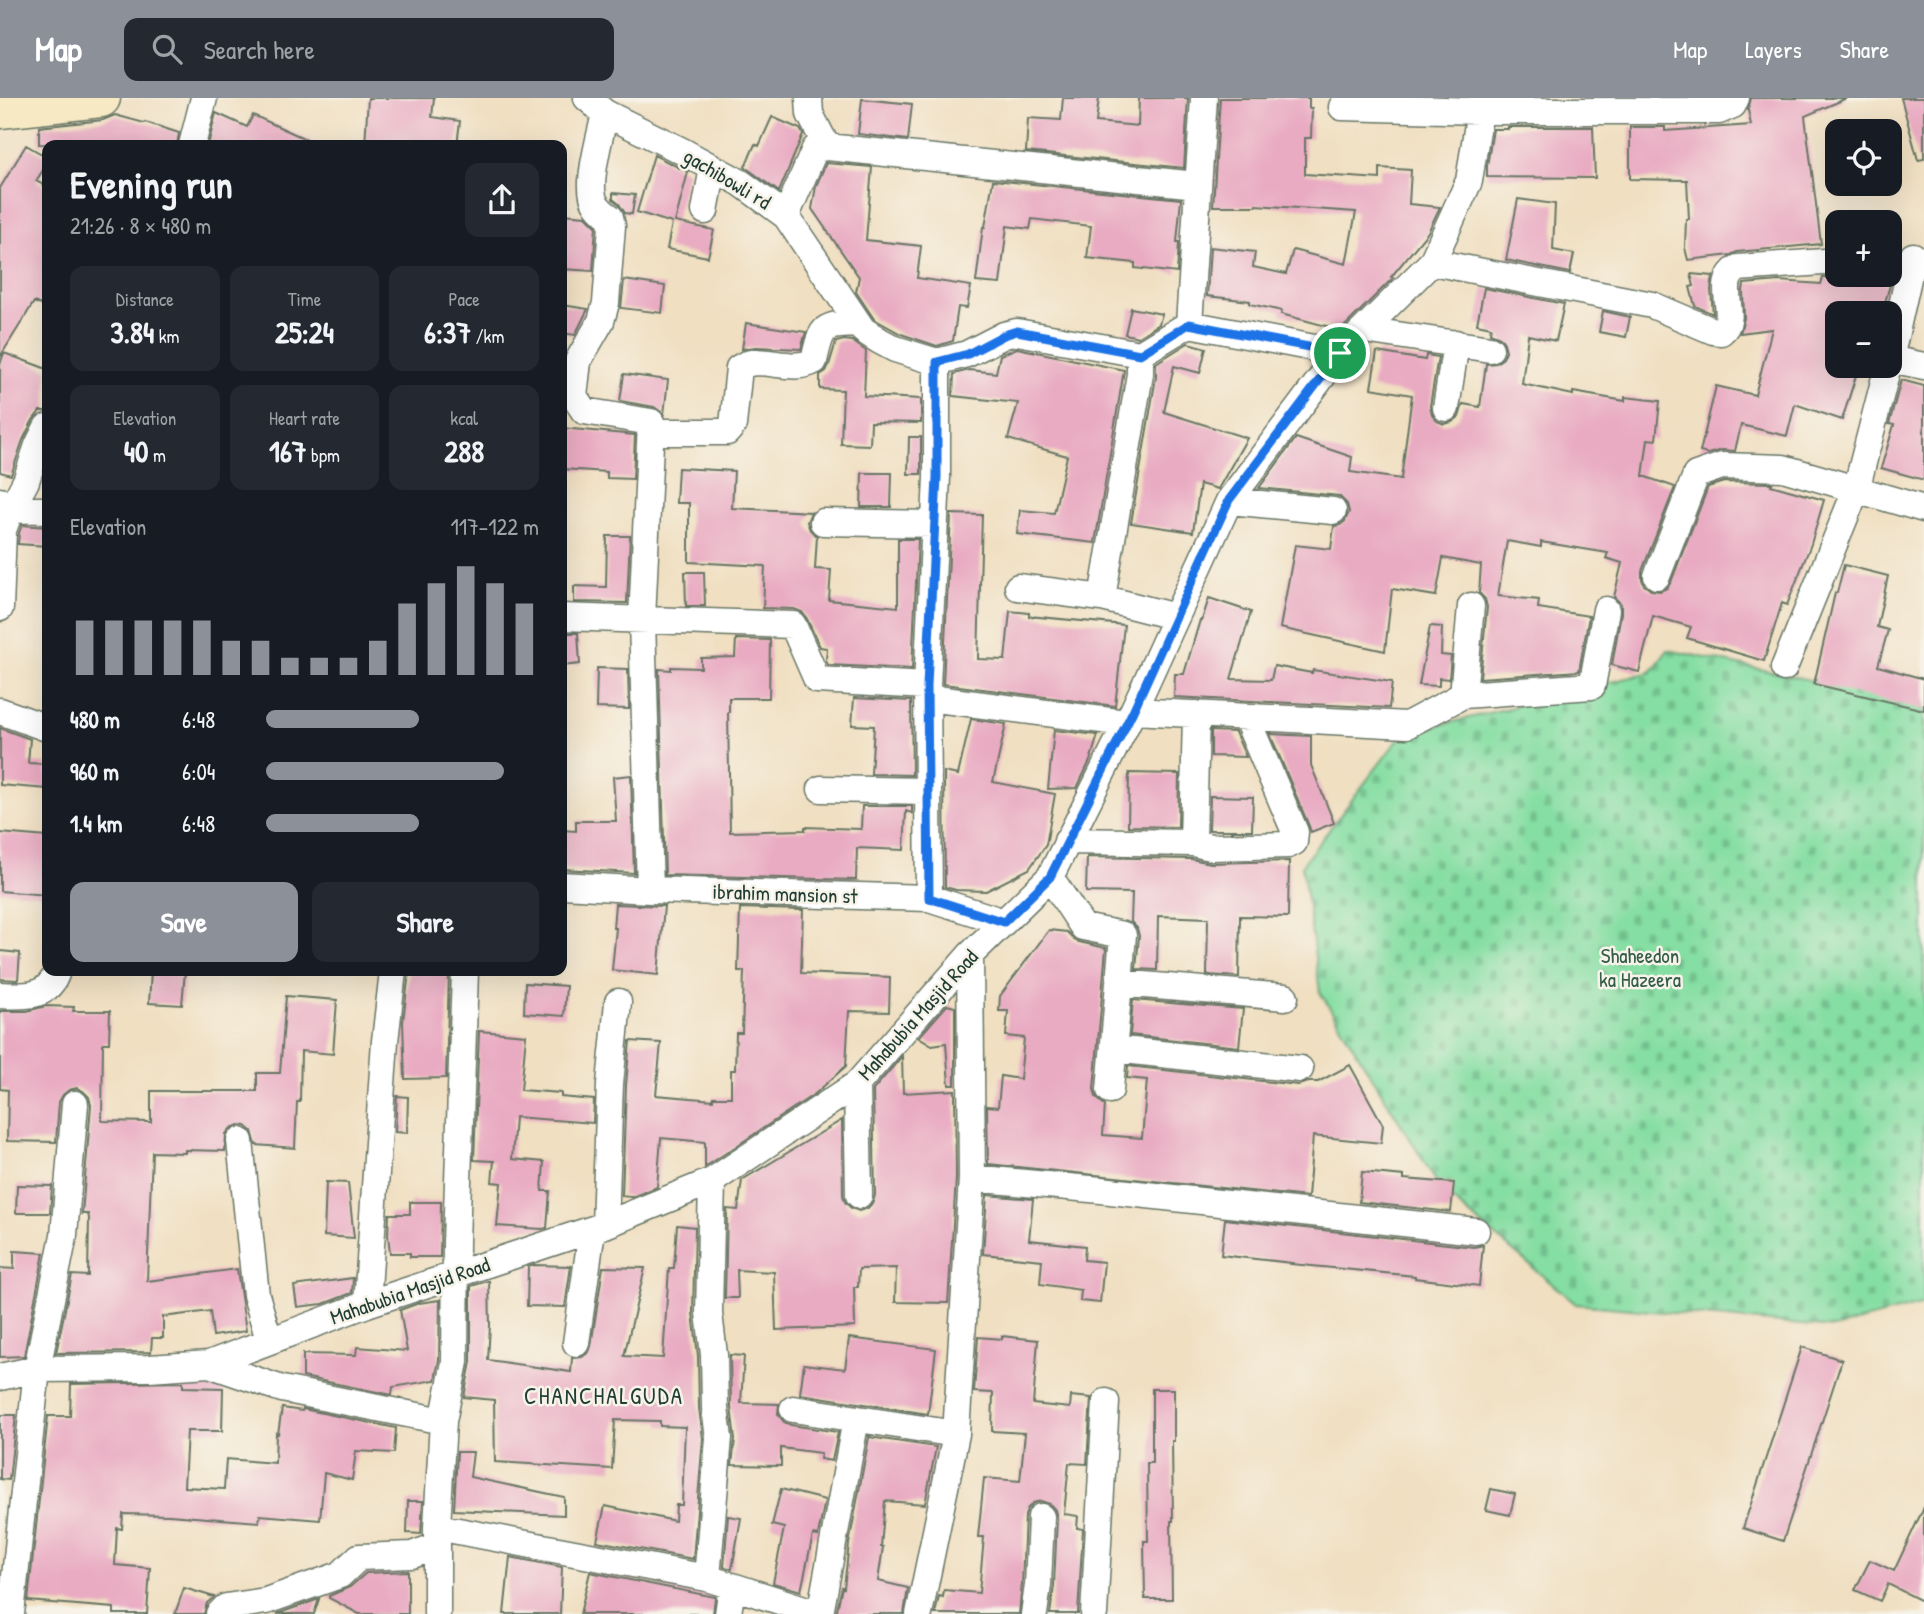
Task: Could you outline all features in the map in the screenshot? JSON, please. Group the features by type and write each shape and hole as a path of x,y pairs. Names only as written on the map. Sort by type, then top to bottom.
{"street":[{"path":"0,109 58,100 101,98"},
{"path":"193,140 204,98"},
{"path":"809,98 810,114 827,147"},
{"path":"1189,324 1204,98"},
{"path":"1342,107 1480,104 1719,111 1733,105 1737,98"},
{"name":"Mahabubia Masjid Road","path":"0,1377 37,1369 149,1368 209,1364 367,1304 599,1228 712,1181 857,1084 970,955 1050,877 1130,717 1229,500 1340,353 1432,262 1469,181 1480,104"},
{"path":"596,106 593,198 611,219 606,303 601,321 578,361 568,397 584,411 651,422 642,620 650,890"},
{"name":"gachibowli rd","path":"596,106 741,183 786,216 863,330 895,349 937,362"},
{"path":"786,216 815,149 827,147 1197,185"},
{"path":"705,211 713,168"},
{"path":"1901,301 1909,256"},
{"path":"1432,262 1651,305 1713,331 1721,331 1726,328 1728,321 1727,282 1730,272 1738,268 1825,262"},
{"path":"650,432 727,432 733,425 739,369 754,363 799,366 808,364 814,361 820,337 825,329 833,325 858,324"},
{"path":"929,898 928,692 935,524 937,362 968,354 1017,331 1140,354 1189,324 1340,353"},
{"path":"1364,330 1490,349"},
{"path":"1446,408 1456,343"},
{"path":"1101,598 1140,374 1140,354"},
{"path":"1902,361 1924,366"},
{"path":"1784,668 1856,489 1885,378"},
{"path":"0,608 5,505 26,481 42,437"},
{"path":"1657,576 1696,475 1722,466 1783,468 1924,509"},
{"path":"1229,500 1333,511"},
{"path":"5,505 42,509"},
{"path":"823,522 935,524"},
{"path":"1018,587 1101,598 1176,617"},
{"path":"1463,695 1471,606"},
{"path":"567,617 793,625 817,680 1130,717 1195,714 1407,725 1463,695 1591,686 1606,610"},
{"path":"0,711 42,726"},
{"path":"1193,843 1195,714"},
{"path":"1067,841 1193,843 1211,847 1288,845 1294,842 1295,832 1246,717"},
{"path":"821,789 928,791"},
{"path":"1050,877 1083,927 1123,934 1110,1090"},
{"name":"ibrahim mansion st","path":"567,885 929,898 1004,922"},
{"path":"919,1614 956,1434 972,1178 970,955"},
{"path":"0,995 29,996 42,992 54,976"},
{"path":"367,1304 385,1041 392,976"},
{"path":"437,1614 443,1421 455,1362 465,976"},
{"path":"1120,982 1285,997"},
{"path":"576,1343 599,1228 618,1002"},
{"path":"1114,1049 1300,1069"},
{"path":"857,1084 859,1195"},
{"path":"11,1614 11,1515 64,1234 75,1104"},
{"path":"240,1141 256,1295 269,1340"},
{"path":"972,1178 1476,1231"},
{"path":"707,1578 719,1438 709,1313 712,1181"},
{"path":"209,1364 282,1390 443,1421"},
{"path":"1094,1614 1106,1402"},
{"path":"793,1409 956,1434"},
{"path":"219,1614 226,1607 266,1601 340,1575 359,1557 412,1555 438,1537 707,1578 820,1614 856,1419"},
{"path":"1034,1614 1041,1517"},
{"path":"728,1614 732,1586"}],"green space":[{"name":"Shaheedon ka Hazeera","path":"1668,650 1924,704 1924,1304 1834,1328 1576,1304 1442,1191 1320,992 1302,865 1400,737 1651,672"}],"building":[{"path":"368,98 434,98 432,117 460,121 458,140 365,140"},
{"path":"1063,98 1099,98 1096,122 1138,126 1139,98 1188,98 1184,168 1026,152 1028,118 1061,120"},
{"path":"1220,98 1309,98 1309,108 1312,108 1311,138 1305,138 1305,174 1380,179 1380,168 1411,170 1409,204 1440,207 1428,232 1391,277 1393,278 1341,330 1281,314 1282,311 1250,304 1250,301 1207,296 1210,247 1255,252 1253,267 1286,274 1293,250 1346,264 1356,212 1256,205 1213,206"},
{"path":"1751,98 1847,98 1805,116 1821,244 1688,260 1685,248 1686,219 1689,219 1687,180 1630,179 1630,127 1665,127 1665,131 1751,125 1748,110"},
{"path":"1901,98 1924,98 1924,159 1918,160"},
{"path":"862,99 912,104 908,140 858,134"},
{"path":"216,113 247,127 253,115 308,140 209,140"},
{"path":"115,115 145,122 179,133 178,140 42,140 42,144 39,144 39,127 103,120"},
{"path":"772,117 800,129 803,134 779,192 745,167 755,144 759,146"},
{"path":"1593,127 1595,178 1487,177 1493,129"},
{"path":"26,145 42,154 42,172 36,181 42,184 42,306 34,302 0,357 0,188"},
{"path":"654,155 688,172 675,222 714,230 708,257 667,249 672,223 637,212"},
{"path":"826,163 872,167 866,240 921,246 917,278 971,286 967,308 958,307 953,341 937,346 901,334 874,319 856,292 859,277 812,209 816,186"},
{"path":"993,180 1181,199 1177,273 1135,268 1135,263 1087,258 1091,226 1032,219 1030,229 1007,226 1000,284 976,282 983,227"},
{"path":"613,193 635,195 632,214 625,213 613,199"},
{"path":"1518,199 1555,204 1553,250 1574,254 1570,273 1506,260"},
{"path":"567,214 586,216 596,226 593,271 567,269"},
{"path":"1691,274 1713,276 1713,314 1695,306 1690,287 1694,286"},
{"path":"1823,278 1825,287 1889,287 1885,301 1825,301 1825,378 1855,378 1842,420 1795,404 1787,436 1741,425 1735,451 1722,450 1708,454 1700,452 1716,386 1755,395 1772,329 1740,333 1744,318 1744,284 1779,281 1821,284"},
{"path":"624,280 665,286 662,313 621,308"},
{"path":"1484,288 1564,304 1556,341 1528,335 1522,384 1573,395 1573,392 1625,401 1625,397 1660,401 1656,440 1648,439 1643,476 1675,487 1642,571 1644,585 1651,590 1660,591 1667,588 1671,582 1708,487 1724,482 1772,483 1771,485 1824,500 1811,544 1787,605 1782,603 1764,661 1687,638 1691,627 1653,616 1639,672 1612,665 1621,613 1621,604 1614,597 1622,563 1606,558 1608,553 1541,542 1541,547 1507,541 1498,596 1539,600 1538,608 1589,616 1579,671 1480,678 1487,607 1485,599 1479,593 1481,565 1443,558 1436,596 1392,589 1385,651 1280,628 1295,545 1331,549 1334,526 1345,521 1349,512 1347,504 1339,496 1259,488 1296,438 1352,457 1350,472 1401,479 1412,395 1371,388 1377,352 1425,360 1426,355 1438,357 1430,406 1437,421 1444,424 1452,422 1459,417 1463,404 1480,407 1486,364 1496,363 1503,358 1506,351 1500,337 1490,333 1491,327 1477,324"},
{"path":"567,306 588,309 575,335 567,334"},
{"path":"1131,308 1162,314 1159,324 1138,337 1125,334"},
{"path":"1603,311 1630,317 1626,337 1599,332"},
{"path":"746,323 806,332 801,349 742,349"},
{"path":"852,341 866,351 864,396 921,399 921,423 871,422 870,445 841,444 843,390 820,389 820,375 829,365 836,342"},
{"path":"1188,343 1206,348 1200,373 1174,366 1164,412 1247,438 1218,489 1200,484 1193,532 1131,523 1156,377 1156,363"},
{"path":"1017,348 1124,370 1095,543 1017,534 1020,510 1054,513 1067,456 1008,439 1018,403 953,396 954,374 969,370 996,373 1000,355"},
{"path":"4,353 42,367 42,411 33,420 23,440 11,475 0,472 0,365"},
{"path":"624,374 668,380 664,414 654,407 620,401"},
{"path":"1901,380 1924,386 1924,480 1881,468 1894,425 1889,424"},
{"path":"567,428 635,435 633,479 607,478 607,472 567,469"},
{"path":"909,437 921,437 921,474 908,474"},
{"path":"678,468 734,471 732,508 811,512 807,522 810,530 817,536 815,569 831,570 829,600 898,607 898,539 918,539 912,669 828,665 827,648 820,647 802,612 794,609 763,608 765,566 689,562 689,503 676,503"},
{"path":"862,473 892,473 891,507 861,507"},
{"path":"951,514 982,515 978,659 1005,660 1010,611 1029,613 1029,616 1124,625 1115,706 943,684"},
{"path":"22,525 42,527 42,546 18,544"},
{"path":"607,536 630,536 627,603 574,602 574,586 606,587"},
{"path":"1844,565 1888,576 1877,627 1888,630 1878,666 1924,679 1924,710 1814,684"},
{"path":"685,572 704,572 705,606 686,606"},
{"path":"1209,598 1251,612 1231,679 1271,680 1274,666 1392,682 1389,708 1174,697 1175,674 1184,674"},
{"path":"1430,626 1442,627 1441,655 1451,656 1449,679 1439,678 1439,686 1419,685"},
{"path":"567,633 578,633 580,664 567,665"},
{"path":"736,639 770,640 769,698 729,698 730,832 805,830 805,827 861,829 862,806 912,806 912,813 906,811 904,850 857,848 856,880 665,875 659,669 701,668 701,658 735,657"},
{"path":"597,668 628,669 629,709 596,708"},
{"path":"854,698 911,701 912,775 871,774 874,726 852,725"},
{"path":"971,719 1006,724 993,782 1055,794 1046,845 1029,869 986,891 945,887 944,772 958,775"},
{"path":"0,728 30,739 28,763 42,764 42,789 0,785"},
{"path":"1054,730 1098,735 1090,761 1077,788 1048,789"},
{"path":"1211,731 1235,732 1246,757 1211,756"},
{"path":"1270,734 1311,736 1311,765 1334,823 1311,832"},
{"path":"1129,773 1179,774 1178,827 1128,826"},
{"path":"631,775 634,873 567,869 567,830 576,831 576,821 616,821 613,777"},
{"path":"1210,796 1253,797 1252,830 1209,830"},
{"path":"0,833 42,837 42,895 0,891"},
{"path":"1087,857 1191,859 1211,863 1289,861 1288,917 1240,916 1239,977 1207,975 1208,918 1158,916 1157,970 1136,969 1139,936 1137,928 1131,922 1132,893 1086,892"},
{"path":"615,904 664,906 658,975 612,970"},
{"path":"740,908 803,910 801,973 890,977 889,1012 849,1011 846,1066 816,1093 705,1167 705,1142 661,1138 657,1187 632,1197 622,1196 630,1041 661,1043 656,1095 713,1100 713,1097 731,1097 731,1070 735,1070 736,1033 742,1033 744,971 738,971"},
{"path":"1049,930 1067,932 1074,940 1106,948 1094,1089 1096,1097 1105,1105 1103,1135 1142,1138 1147,1080 1127,1078 1128,1066 1298,1085 1318,1082 1350,1065 1383,1125 1381,1143 1313,1136 1308,1197 988,1164 987,1106 998,1107 1001,1076 1020,1079 1024,1038 1006,1036 1008,1011 999,1011 1000,996"},
{"path":"0,951 20,953 18,980 0,979"},
{"path":"151,976 185,976 182,1005 149,1003"},
{"path":"409,976 449,976 446,1078 405,1079 403,1022"},
{"path":"525,983 566,986 564,1016 524,1013"},
{"path":"286,996 337,1000 333,1054 301,1051 300,1102 297,1102 295,1148 256,1145 252,1131 239,1125 226,1134 225,1151 152,1152 147,1281 237,1269 246,1331 213,1336 210,1311 163,1317 163,1338 152,1338 151,1352 56,1353 72,1275 88,1276 89,1218 88,1214 82,1214 91,1105 89,1097 83,1091 77,1088 69,1090 59,1102 56,1142 7,1141 8,1090 0,1089 0,1011 27,1011 46,1006 74,1007 73,1011 110,1011 109,1043 103,1043 102,1121 151,1122 151,1091 257,1091 257,1073 280,1073"},
{"path":"1133,1000 1243,1009 1239,1047 1130,1035"},
{"path":"947,1005 955,1007 955,1085 949,1085 946,1043 932,1045 919,1037"},
{"path":"479,1031 526,1035 521,1090 561,1093 561,1097 594,1100 593,1123 515,1117 512,1159 544,1162 542,1191 550,1191 547,1228 497,1226 501,1183 492,1182 494,1161 474,1160"},
{"path":"902,1056 903,1093 955,1090 956,1178 948,1303 895,1302 896,1268 859,1269 858,1287 854,1287 855,1327 776,1330 774,1272 737,1270 738,1298 725,1298 727,1209 738,1210 742,1180 842,1120 845,1202 859,1211 868,1208 875,1195 873,1090"},
{"path":"397,1096 408,1097 407,1133 395,1132"},
{"path":"1362,1172 1454,1183 1451,1212 1359,1202"},
{"path":"326,1182 348,1183 354,1238 324,1236"},
{"path":"17,1185 52,1186 50,1213 16,1213"},
{"path":"987,1195 1033,1199 1029,1240 1085,1246 1084,1260 1104,1262 1100,1303 1080,1301 1081,1290 1040,1284 1042,1260 983,1254"},
{"path":"410,1202 441,1202 440,1257 410,1257 410,1253 390,1253 389,1214 410,1214"},
{"path":"1225,1219 1474,1247 1483,1245 1479,1286 1415,1276 1221,1255"},
{"path":"677,1225 695,1227 693,1313 703,1438 693,1559 597,1541 605,1506 675,1521 676,1505 682,1505 685,1427 660,1426 660,1421 615,1420 612,1469 495,1462 494,1400 464,1397 471,1362 471,1286 488,1281 488,1360 571,1372 572,1358 582,1357 589,1352 591,1346 603,1267 645,1268 624,1356 663,1358 669,1268 674,1268"},
{"path":"14,1251 44,1253 24,1356 0,1357 0,1268 14,1269"},
{"path":"571,1266 565,1307 527,1306 528,1267"},
{"path":"353,1278 352,1293 323,1304 297,1307 294,1286"},
{"path":"440,1300 439,1360 435,1380 393,1387 392,1395 303,1377 303,1354 356,1355 357,1347 407,1351 400,1310 419,1303"},
{"path":"1002,1336 1038,1340 1033,1404 1070,1408 1071,1396 1091,1398 1087,1464 1069,1463 1064,1514 1078,1516 1077,1528 1083,1529 1078,1614 1050,1614 1057,1518 1050,1504 1041,1501 1033,1503 1025,1516 1019,1614 935,1614 939,1596 943,1597 944,1590 979,1593 984,1537 978,1537 984,1478 1020,1481 1025,1433 992,1431 993,1393 974,1392 978,1337 1002,1339"},
{"path":"849,1338 936,1349 928,1414 800,1394 804,1364 845,1369"},
{"path":"1802,1347 1842,1360 1783,1541 1743,1528"},
{"path":"730,1355 744,1356 741,1403 779,1404 778,1414 784,1422 838,1432 832,1461 820,1459 821,1453 781,1448 781,1466 732,1465 735,1439"},
{"path":"183,1382 183,1387 223,1388 222,1431 187,1431 184,1487 224,1489 226,1459 275,1463 276,1433 278,1434 282,1408 303,1409 396,1428 394,1453 356,1451 352,1480 324,1473 320,1520 260,1515 259,1522 123,1514 122,1529 117,1528 115,1565 150,1568 147,1614 114,1614 114,1608 28,1601 48,1416 70,1416 71,1384"},
{"path":"1152,1389 1174,1389 1172,1599 1145,1599 1144,1541 1148,1541 1147,1463 1152,1463"},
{"path":"0,1415 16,1415 9,1480 0,1479"},
{"path":"869,1437 936,1447 925,1504 885,1501 878,1581 908,1588 904,1614 836,1614 842,1587 844,1588 849,1544"},
{"path":"457,1452 473,1452 470,1477 564,1497 564,1515 454,1510"},
{"path":"781,1489 825,1500 818,1536 813,1535 801,1591 773,1583 784,1528 772,1525"},
{"path":"1491,1489 1515,1494 1510,1515 1486,1510"},
{"path":"408,1501 423,1501 421,1534 407,1533"},
{"path":"1924,1507 1924,1602 1888,1584 1880,1601 1855,1590 1870,1560 1894,1571"},
{"path":"728,1516 741,1518 732,1569 724,1567"},
{"path":"510,1557 562,1567 560,1614 504,1614"},
{"path":"408,1571 408,1614 359,1614 329,1598 350,1587 366,1573"},
{"path":"590,1572 715,1597 713,1614 580,1614"},
{"path":"184,1588 214,1597 207,1603 204,1614 175,1614"},
{"path":"319,1599 314,1614 277,1614"}],"district":[{"name":"CHANCHALGUDA","path":"604,1396"}],"route":[{"path":"1189,324 1340,353 1229,500 1133,711 1050,877 1004,922 929,898 927,686 937,477 937,362 968,354 1017,331 1140,354 1189,324"}]}
